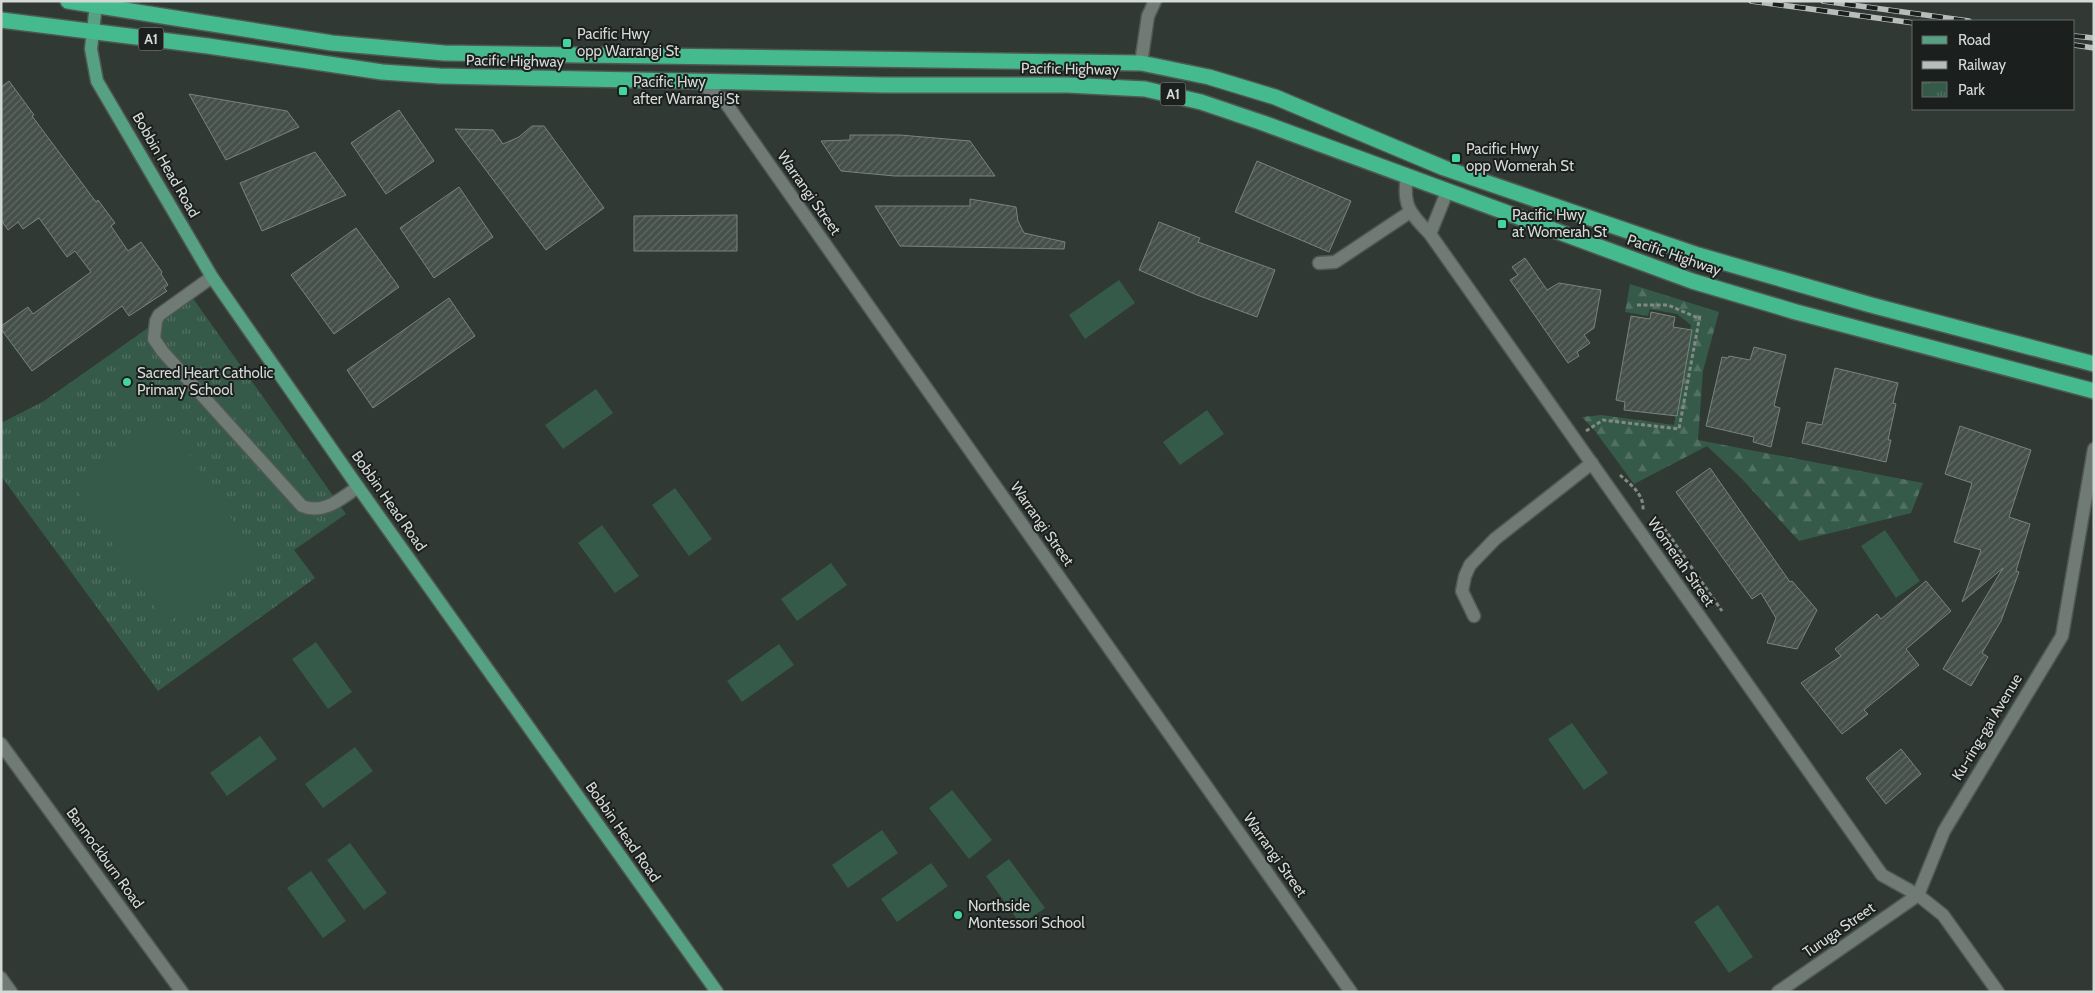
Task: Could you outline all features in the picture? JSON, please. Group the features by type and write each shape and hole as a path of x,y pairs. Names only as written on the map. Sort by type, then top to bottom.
{"highway":[{"name":"Pacific Highway","path":"68,1 332,42 444,53 1141,63 1209,76 1275,98 1444,168 1698,255 1871,305 2094,364"},
{"name":"Pacific Highway","path":"1,20 392,72 477,78 893,85 1067,85 1145,89 1176,95 1210,105 1692,281 1796,312 2094,390"}],"main road":[{"name":"Bobbin Head Road","path":"96,4 92,57 97,81 212,277 358,487 716,992"}],"street":[{"path":"1141,63 1148,16 1155,1"},
{"name":"Warrangi Street","path":"698,82 723,99 1351,992"},
{"path":"1319,264 1335,262 1410,212 1405,189 1407,176"},
{"path":"1430,234 1448,192"},
{"name":"Womerah Street","path":"1410,212 1430,234 1882,875 1918,895"},
{"path":"212,277 159,315 156,321 154,340 302,506 311,510 330,506 358,487"},
{"name":"Ku-ring-gai Avenue","path":"1918,895 1944,831 2062,636 2094,450"},
{"path":"1474,616 1462,591 1465,576 1470,565 1494,539 1592,463"},
{"name":"Bannockburn Road","path":"1,744 182,992"},
{"path":"1918,895 1943,916 1998,992"},
{"name":"Turuga Street","path":"1778,992 1918,895"},
{"path":"1,978 11,992"}],"path":[{"path":"1585,432 1603,420 1678,428 1699,316 1668,305 1637,306"}],"green space":[{"path":"1119,280 1135,303 1085,339 1069,315"},
{"path":"1630,284 1719,312 1703,371 1698,440 1923,483 1911,513 1799,541 1742,479 1707,446 1634,484 1595,431 1582,417 1601,415 1674,425 1691,325 1677,314 1650,309 1648,316 1625,312"},
{"name":"Sacred Heart Catholic Primary School","path":"192,297 346,514 294,550 315,578 158,691 1,476 1,423 44,401"},
{"path":"596,389 613,413 563,449 545,425"},
{"path":"1207,410 1224,434 1180,465 1163,442"},
{"path":"166,420 260,561 166,624 72,483"},
{"path":"675,488 712,539 689,556 652,505"},
{"path":"602,525 639,576 615,593 578,543"},
{"path":"1885,530 1920,581 1896,598 1861,546"},
{"path":"831,563 847,585 797,621 781,599"},
{"path":"316,642 352,692 328,709 292,659"},
{"path":"779,644 794,665 742,702 727,681"},
{"path":"1572,723 1608,773 1584,790 1548,739"},
{"path":"260,736 277,759 227,796 210,773"},
{"path":"355,747 373,771 323,808 305,784"},
{"path":"952,790 992,840 969,859 929,808"},
{"path":"882,830 898,853 848,888 832,865"},
{"path":"350,843 387,893 364,910 327,860"},
{"path":"1009,859 1045,908 1021,925 986,876"},
{"path":"931,863 948,886 897,922 881,899"},
{"path":"311,871 346,921 323,938 287,888"},
{"path":"1718,905 1753,957 1729,973 1694,922"}],"building":[{"path":"9,81 34,115 32,116 96,202 98,200 115,223 111,226 128,251 141,242 162,272 161,274 168,285 164,288 167,291 129,316 122,306 32,371 1,329 1,326 28,307 33,314 91,272 75,251 67,257 39,218 23,229 18,222 8,230 1,220 1,87"},
{"path":"189,94 287,111 299,127 226,160"},
{"path":"399,110 434,161 386,194 351,143"},
{"path":"532,126 544,126 604,208 546,250 455,129 493,130 503,144 519,137"},
{"path":"850,135 900,135 970,141 995,176 895,176 841,171 821,141 850,140"},
{"path":"315,152 346,195 262,231 240,183"},
{"path":"1257,161 1351,201 1329,252 1235,212"},
{"path":"459,187 493,237 434,278 400,228"},
{"path":"970,199 1016,207 1018,221 1024,233 1065,242 1064,249 900,246 875,206 970,206"},
{"path":"737,215 737,251 634,251 634,216"},
{"path":"1159,222 1200,238 1198,242 1275,270 1257,317 1197,295 1139,270"},
{"path":"356,228 399,287 334,334 291,275"},
{"path":"1525,258 1547,290 1559,283 1601,290 1594,328 1584,335 1590,343 1577,352 1579,356 1568,363 1510,280 1518,275 1512,267"},
{"path":"449,298 475,336 373,408 347,370"},
{"path":"1651,312 1675,317 1673,327 1692,330 1677,416 1624,410 1625,402 1616,400 1631,316 1650,319"},
{"path":"1754,347 1786,355 1774,406 1780,408 1771,447 1753,442 1754,437 1706,426 1722,357 1728,358 1729,356 1750,360"},
{"path":"1835,368 1898,383 1893,403 1896,404 1888,440 1891,440 1886,462 1802,443 1807,422 1822,425"},
{"path":"1960,426 2031,450 2009,517 2030,524 2016,571 2019,572 2001,621 1982,653 1988,657 1971,686 1943,669 2003,568 1962,602 1981,550 1954,542 1972,483 1945,474"},
{"path":"1710,468 1790,582 1792,581 1817,610 1797,649 1767,643 1776,618 1761,593 1752,599 1676,492"},
{"path":"1926,581 1951,611 1906,649 1919,665 1864,710 1868,714 1842,734 1801,683 1841,656 1835,649 1877,614 1881,619"},
{"path":"1901,749 1921,774 1886,804 1866,778"}],"railway":[{"path":"1751,1 1912,23"},
{"path":"1823,1 1962,20"},
{"path":"2075,36 2094,38"},
{"path":"2075,45 2094,48"}],"place":[{"name":"Pacific Hwy opp Warrangi St","path":"567,43"},
{"name":"Pacific Hwy after Warrangi St","path":"623,91"},
{"name":"Pacific Hwy opp Womerah St","path":"1456,158"},
{"name":"Pacific Hwy at Womerah St","path":"1502,224"},
{"name":"Sacred Heart Catholic Primary School","path":"127,382"},
{"name":"Northside Montessori School","path":"958,915"}]}
